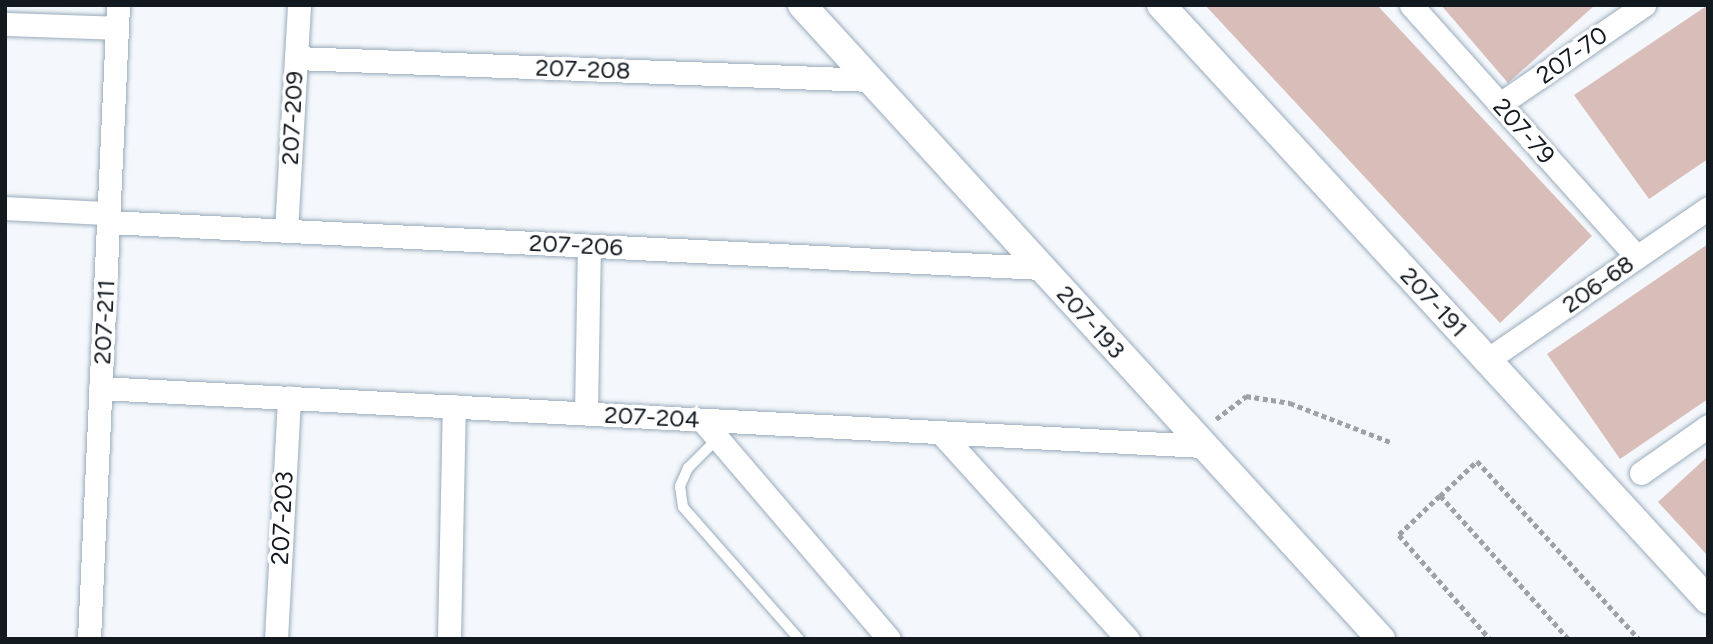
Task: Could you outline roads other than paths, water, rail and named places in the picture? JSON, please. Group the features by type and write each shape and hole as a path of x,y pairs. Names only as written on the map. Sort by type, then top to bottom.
{"street":[{"name":"207-211","path":"89,639 118,5"},
{"name":"207-209","path":"286,231 299,5"},
{"name":"207-193","path":"802,5 1043,268 1208,434 1381,639"},
{"name":"207-191","path":"1161,5 1708,600"},
{"name":"207-79","path":"1410,5 1637,257"},
{"name":"207-70","path":"1500,104 1641,6"},
{"path":"5,24 117,28"},
{"name":"207-208","path":"296,58 870,80"},
{"name":"207-206","path":"5,208 286,231 1043,268"},
{"name":"206-68","path":"1488,360 1708,208"},
{"path":"586,413 589,246"},
{"name":"207-204","path":"100,388 940,432 1208,434"},
{"name":"207-203","path":"275,639 289,397"},
{"path":"449,639 454,406"},
{"path":"702,420 889,639"},
{"path":"1641,472 1708,426"},
{"path":"940,432 1128,639"}],"lane":[{"path":"718,438 688,468 680,486 683,507 799,639"}]}
